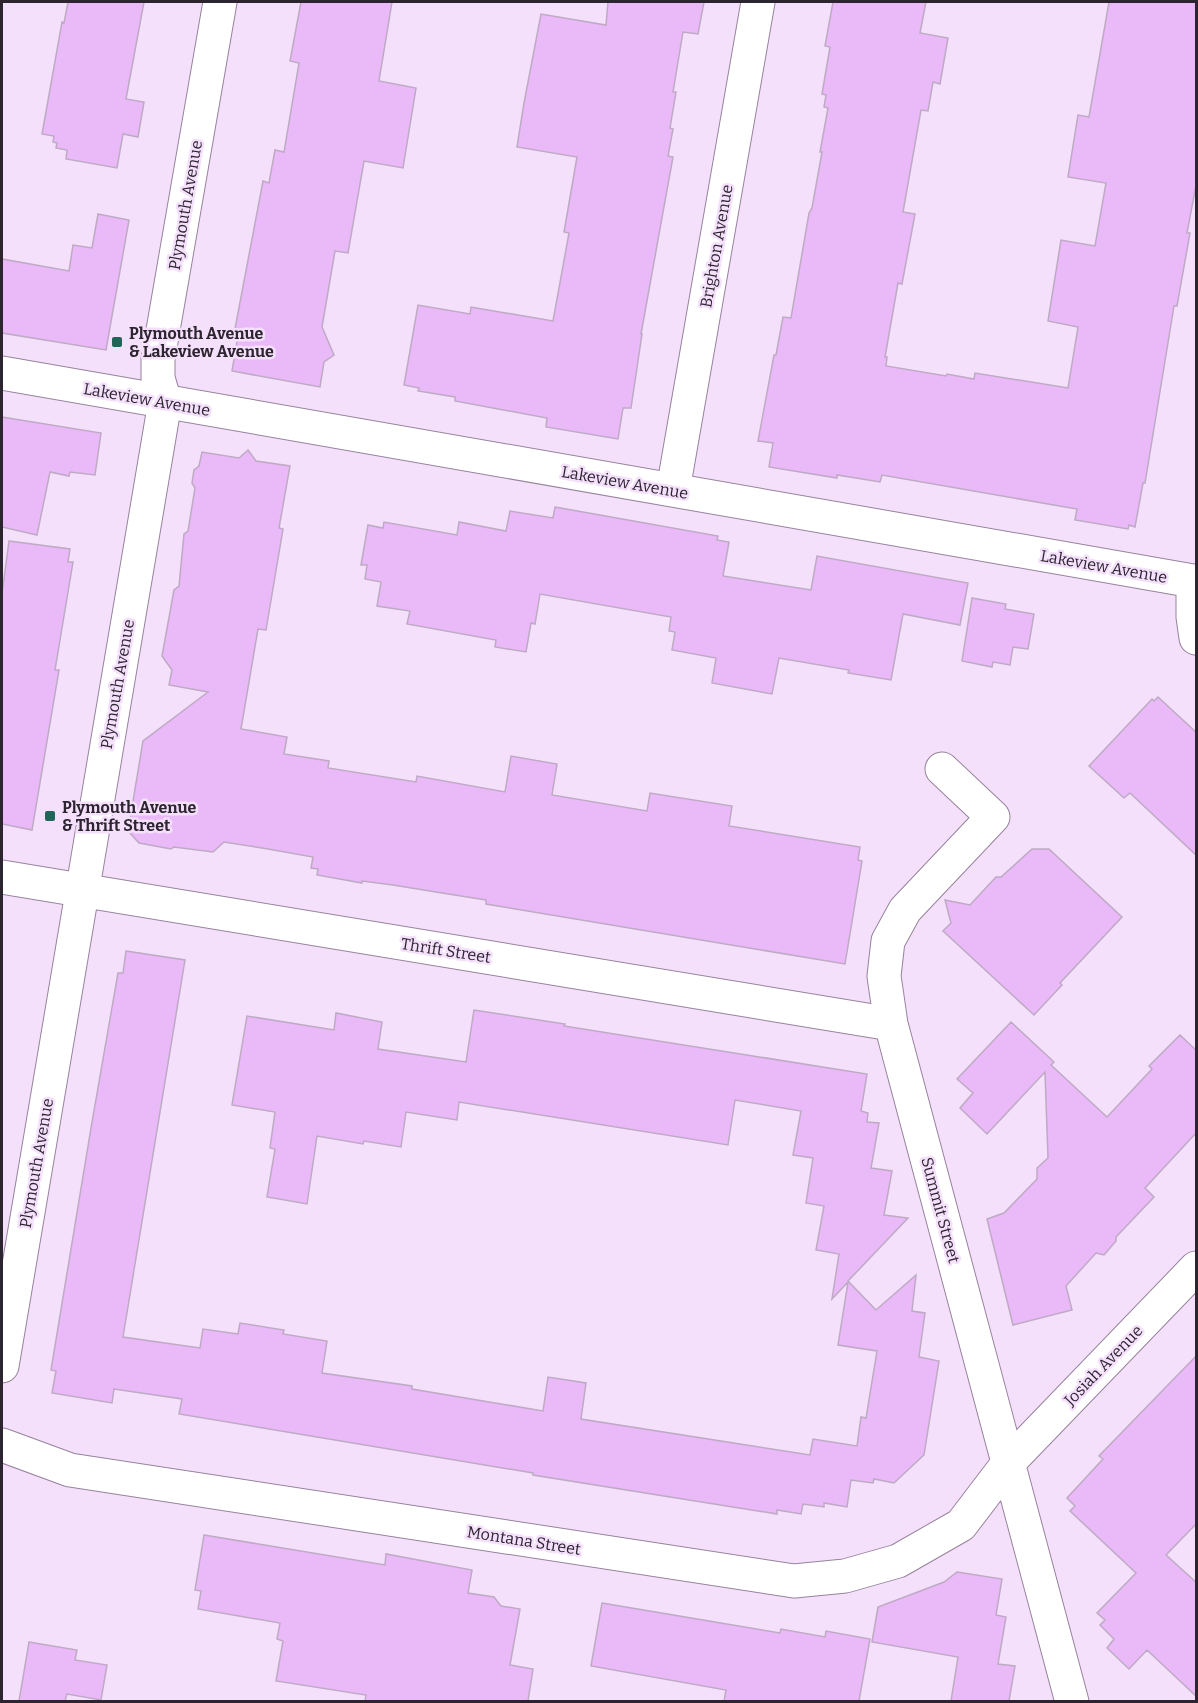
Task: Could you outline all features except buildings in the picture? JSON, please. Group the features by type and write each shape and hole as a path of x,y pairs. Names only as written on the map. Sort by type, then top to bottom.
{"street":[{"name":"Plymouth Avenue","path":"2,1366 165,402 158,378 158,359 220,2"},
{"name":"Brighton Avenue","path":"673,490 758,2"},
{"name":"Lakeview Avenue","path":"2,374 673,490 1195,571 1193,617 1197,638"},
{"name":"Summit Street","path":"942,769 993,817 905,910 888,941 884,976 891,1024 1072,1701"},
{"name":"Thrift Street","path":"2,877 891,1024"},
{"name":"Josiah Avenue","path":"1009,1462 1197,1268"},
{"name":"Montana Street","path":"2,1445 70,1470 794,1581 845,1576 898,1561 961,1525 1009,1462"}],"place":[{"name":"Plymouth Avenue & Lakeview Avenue","path":"117,342"},
{"name":"Plymouth Avenue & Thrift Street","path":"50,816"}]}
